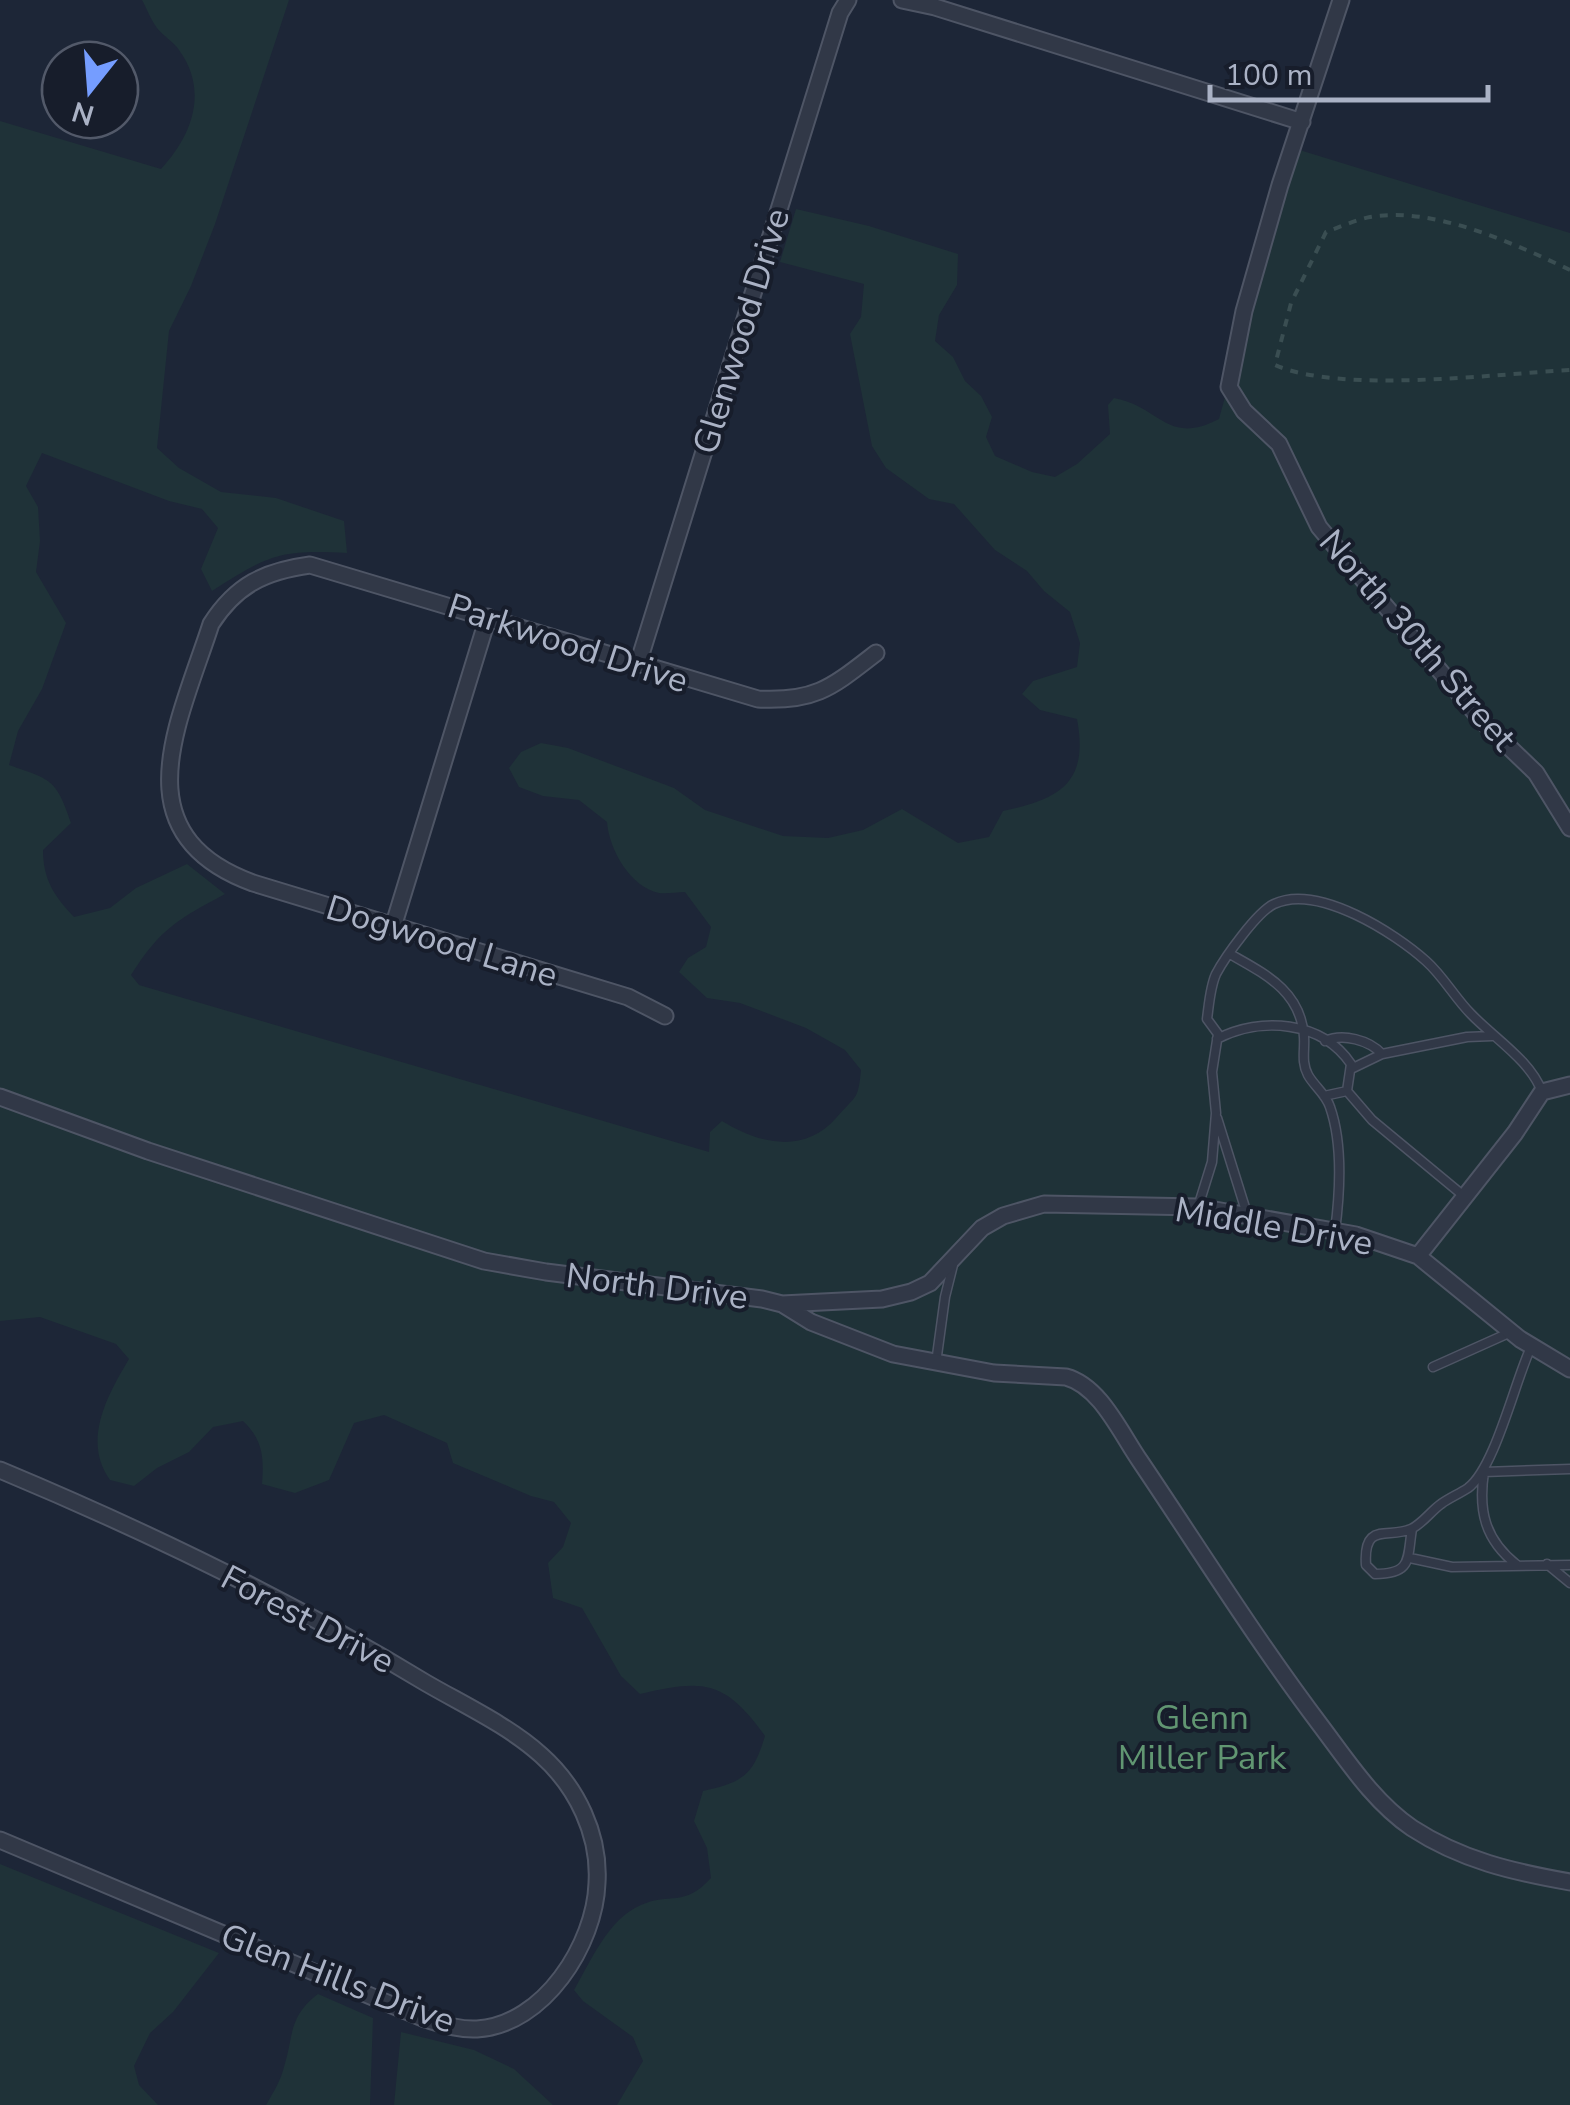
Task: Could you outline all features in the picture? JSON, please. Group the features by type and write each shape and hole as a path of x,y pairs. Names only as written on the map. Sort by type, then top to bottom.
{"street":[{"name":"Glenwood Drive","path":"638,664 840,12 848,0"},
{"path":"902,0 1302,122"},
{"name":"North 30th Street","path":"1340,0 1280,185 1244,311 1229,387 1244,411 1279,444 1318,527 1482,721 1536,773 1570,828"},
{"name":"Parkwood Drive","path":"218,868 179,825 170,801 168,774 212,624 223,606 250,581 287,568 324,567 758,699 784,700 827,691 876,653"},
{"path":"393,927 488,617"},
{"name":"Dogwood Lane","path":"218,868 393,927 628,997 665,1016"},
{"path":"1418,1256 1516,1133 1542,1092 1570,1085"},
{"name":"North Drive","path":"0,1098 372,1227 484,1261 782,1304 811,1322 893,1354 994,1373 1082,1381 1136,1455 1271,1660 1370,1791 1408,1825 1464,1856 1512,1871 1570,1882"},
{"name":"Middle Drive","path":"782,1304 869,1300 912,1292 930,1283 982,1228 1017,1211 1044,1204 1198,1207 1335,1231 1418,1256 1511,1332 1570,1369"},
{"name":"Forest Drive","path":"0,1470 130,1528 383,1656 539,1753 565,1782 583,1812"},
{"name":"Glen Hills Drive","path":"0,1840 425,2019 478,2030 508,2021 534,2007 559,1980 577,1950 589,1924 598,1883 594,1842 583,1812"}],"lane":[{"path":"1198,1207 1212,1162 1216,1113 1212,1072 1218,1034 1207,1019 1215,976 1244,933 1274,904 1302,900 1339,908 1374,924 1428,962 1492,1036 1535,1073 1542,1092"},
{"path":"1230,954 1263,971 1292,998 1302,1028 1302,1057 1307,1074 1330,1102 1335,1126 1339,1187 1335,1231"},
{"path":"1217,1039 1259,1026 1302,1028 1343,1052 1351,1068 1346,1091"},
{"path":"1326,1041 1335,1036 1346,1037 1376,1047 1382,1054"},
{"path":"1351,1068 1382,1054 1468,1036 1492,1036"},
{"path":"1324,1096 1346,1091"},
{"path":"1346,1091 1372,1120 1465,1197"},
{"path":"1216,1113 1247,1214"},
{"path":"936,1363 944,1296 955,1256"},
{"path":"1434,1366 1511,1332"},
{"path":"1517,1565 1496,1546 1481,1514 1484,1472 1531,1346"},
{"path":"1412,1528 1410,1558 1402,1569 1375,1574 1366,1565 1372,1539 1383,1530 1412,1528 1484,1472 1570,1469"},
{"path":"1410,1558 1452,1567 1570,1565"},
{"path":"1547,1564 1570,1583"}],"path":[{"path":"1570,270 1524,248 1423,216 1370,217 1326,232 1291,303 1275,365 1300,376 1391,379 1570,370"}],"green space":[{"name":"Glenn Miller Park","path":"142,0 289,0 215,224 169,331 157,448 179,468 221,492 276,498 344,521 347,553 306,552 275,557 212,591 201,569 218,528 202,509 169,501 42,453 26,486 38,507 40,541 36,572 66,623 42,689 18,731 9,765 50,783 61,797 71,823 43,850 51,886 74,917 110,908 136,888 187,864 225,894 161,936 131,975 139,985 709,1152 710,1132 722,1121 767,1140 797,1141 811,1137 855,1097 861,1070 845,1050 806,1028 740,1003 707,998 679,972 688,958 706,947 711,927 685,892 659,893 630,875 612,844 607,822 579,800 543,796 519,787 509,768 521,752 541,743 568,748 674,788 705,810 783,836 828,838 863,830 902,809 958,843 989,837 1003,811 1055,793 1074,773 1079,759 1077,719 1040,710 1022,694 1033,681 1077,667 1080,643 1070,612 1027,571 995,550 954,504 929,499 886,468 872,446 850,334 861,317 864,284 780,262 796,209 869,226 958,254 957,285 939,315 935,341 953,357 965,381 981,396 992,417 986,437 995,456 1055,477 1077,464 1110,434 1108,405 1114,398 1175,427 1201,426 1219,419 1293,148 1570,233 1570,2105 617,2105 643,2061 633,2037 574,1990 602,1942 629,1911 651,1901 693,1893 711,1878 707,1848 694,1821 703,1791 737,1780 756,1760 765,1736 751,1718 725,1694 712,1688 681,1686 640,1694 621,1676 582,1608 553,1598 548,1563 563,1547 571,1523 554,1502 453,1463 447,1443 384,1415 354,1423 329,1480 295,1493 262,1484 261,1450 243,1421 213,1427 189,1452 157,1468 134,1486 110,1480 98,1450 98,1434 106,1403 129,1359 116,1344 40,1317 0,1321 0,121 40,133 40,140 64,140 161,169 188,128 195,97 188,66 179,50 157,28"},
{"path":"0,1864 219,1953 173,2012 150,2033 134,2066 139,2085 158,2105 0,2105"},
{"path":"318,1994 373,2018 370,2105 266,2105 283,2072 297,2019"},
{"path":"401,2032 474,2050 514,2069 553,2105 394,2105"}]}
